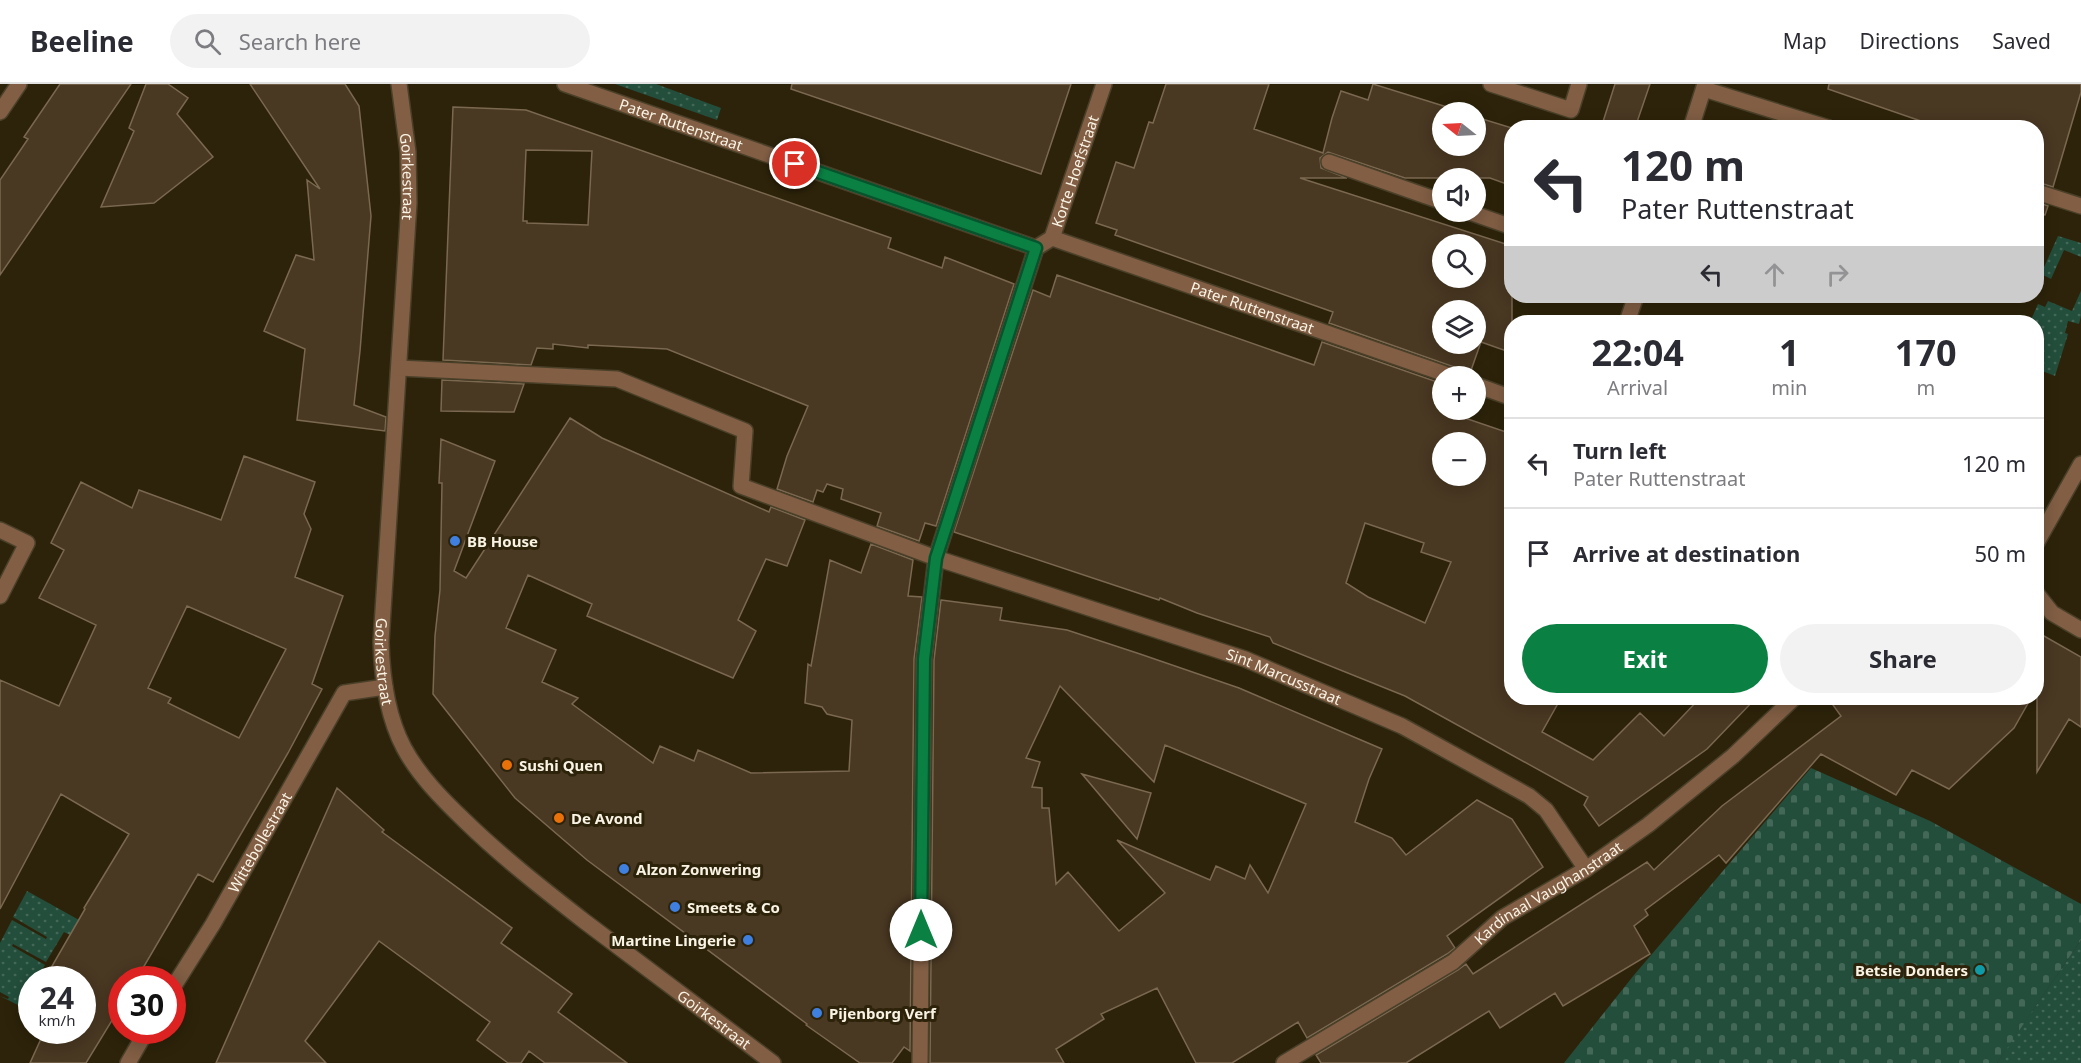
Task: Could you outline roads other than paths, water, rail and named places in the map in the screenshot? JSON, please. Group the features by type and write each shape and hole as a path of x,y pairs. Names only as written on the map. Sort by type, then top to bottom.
{"street":[{"path":"0,112 20,84"},
{"name":"Goirkestraat","path":"399,84 408,152 409,203 381,642 385,687 392,716 404,748 426,780 449,806 495,850 555,899 773,1063"},
{"name":"Pater Ruttenstraat","path":"565,84 1036,248"},
{"name":"Korte Hoefstraat","path":"1036,248 1052,238 1104,84"},
{"path":"1491,84 1571,110 1580,84"},
{"path":"1693,120 1704,86 1805,120"},
{"path":"1329,162 1432,198"},
{"path":"2044,194 2081,206"},
{"path":"1486,218 1504,224"},
{"name":"Pater Ruttenstraat","path":"1052,238 1432,369"},
{"path":"920,1063 924,659 936,558 1036,248"},
{"name":"Sint Marcusstraat","path":"399,368 617,379 745,431 741,486 936,558 1245,659 1402,726 1529,796 1546,810 1586,869"},
{"path":"1486,389 1504,395"},
{"path":"2044,530 2081,464"},
{"path":"0,530 27,543 0,596"},
{"path":"2044,603 2052,613 2081,630"},
{"name":"Wittebollestraat","path":"186,967 213,924 344,693 385,687"},
{"name":"Kardinaal Vaughanstraat","path":"1284,1063 1453,962 1502,918 1586,869 1648,825 1725,763 1787,705"},
{"path":"128,1063 139,1044"}],"place":[{"name":"BB House","path":"455,541"},
{"name":"Sushi Quen","path":"507,765"},
{"name":"De Avond","path":"559,818"},
{"name":"Alzon Zonwering","path":"624,869"},
{"name":"Smeets & Co","path":"675,907"},
{"name":"Martine Lingerie","path":"748,940"},
{"name":"Betsie Donders","path":"1980,970"},
{"name":"Pijenborg Verf","path":"817,1013"}]}
